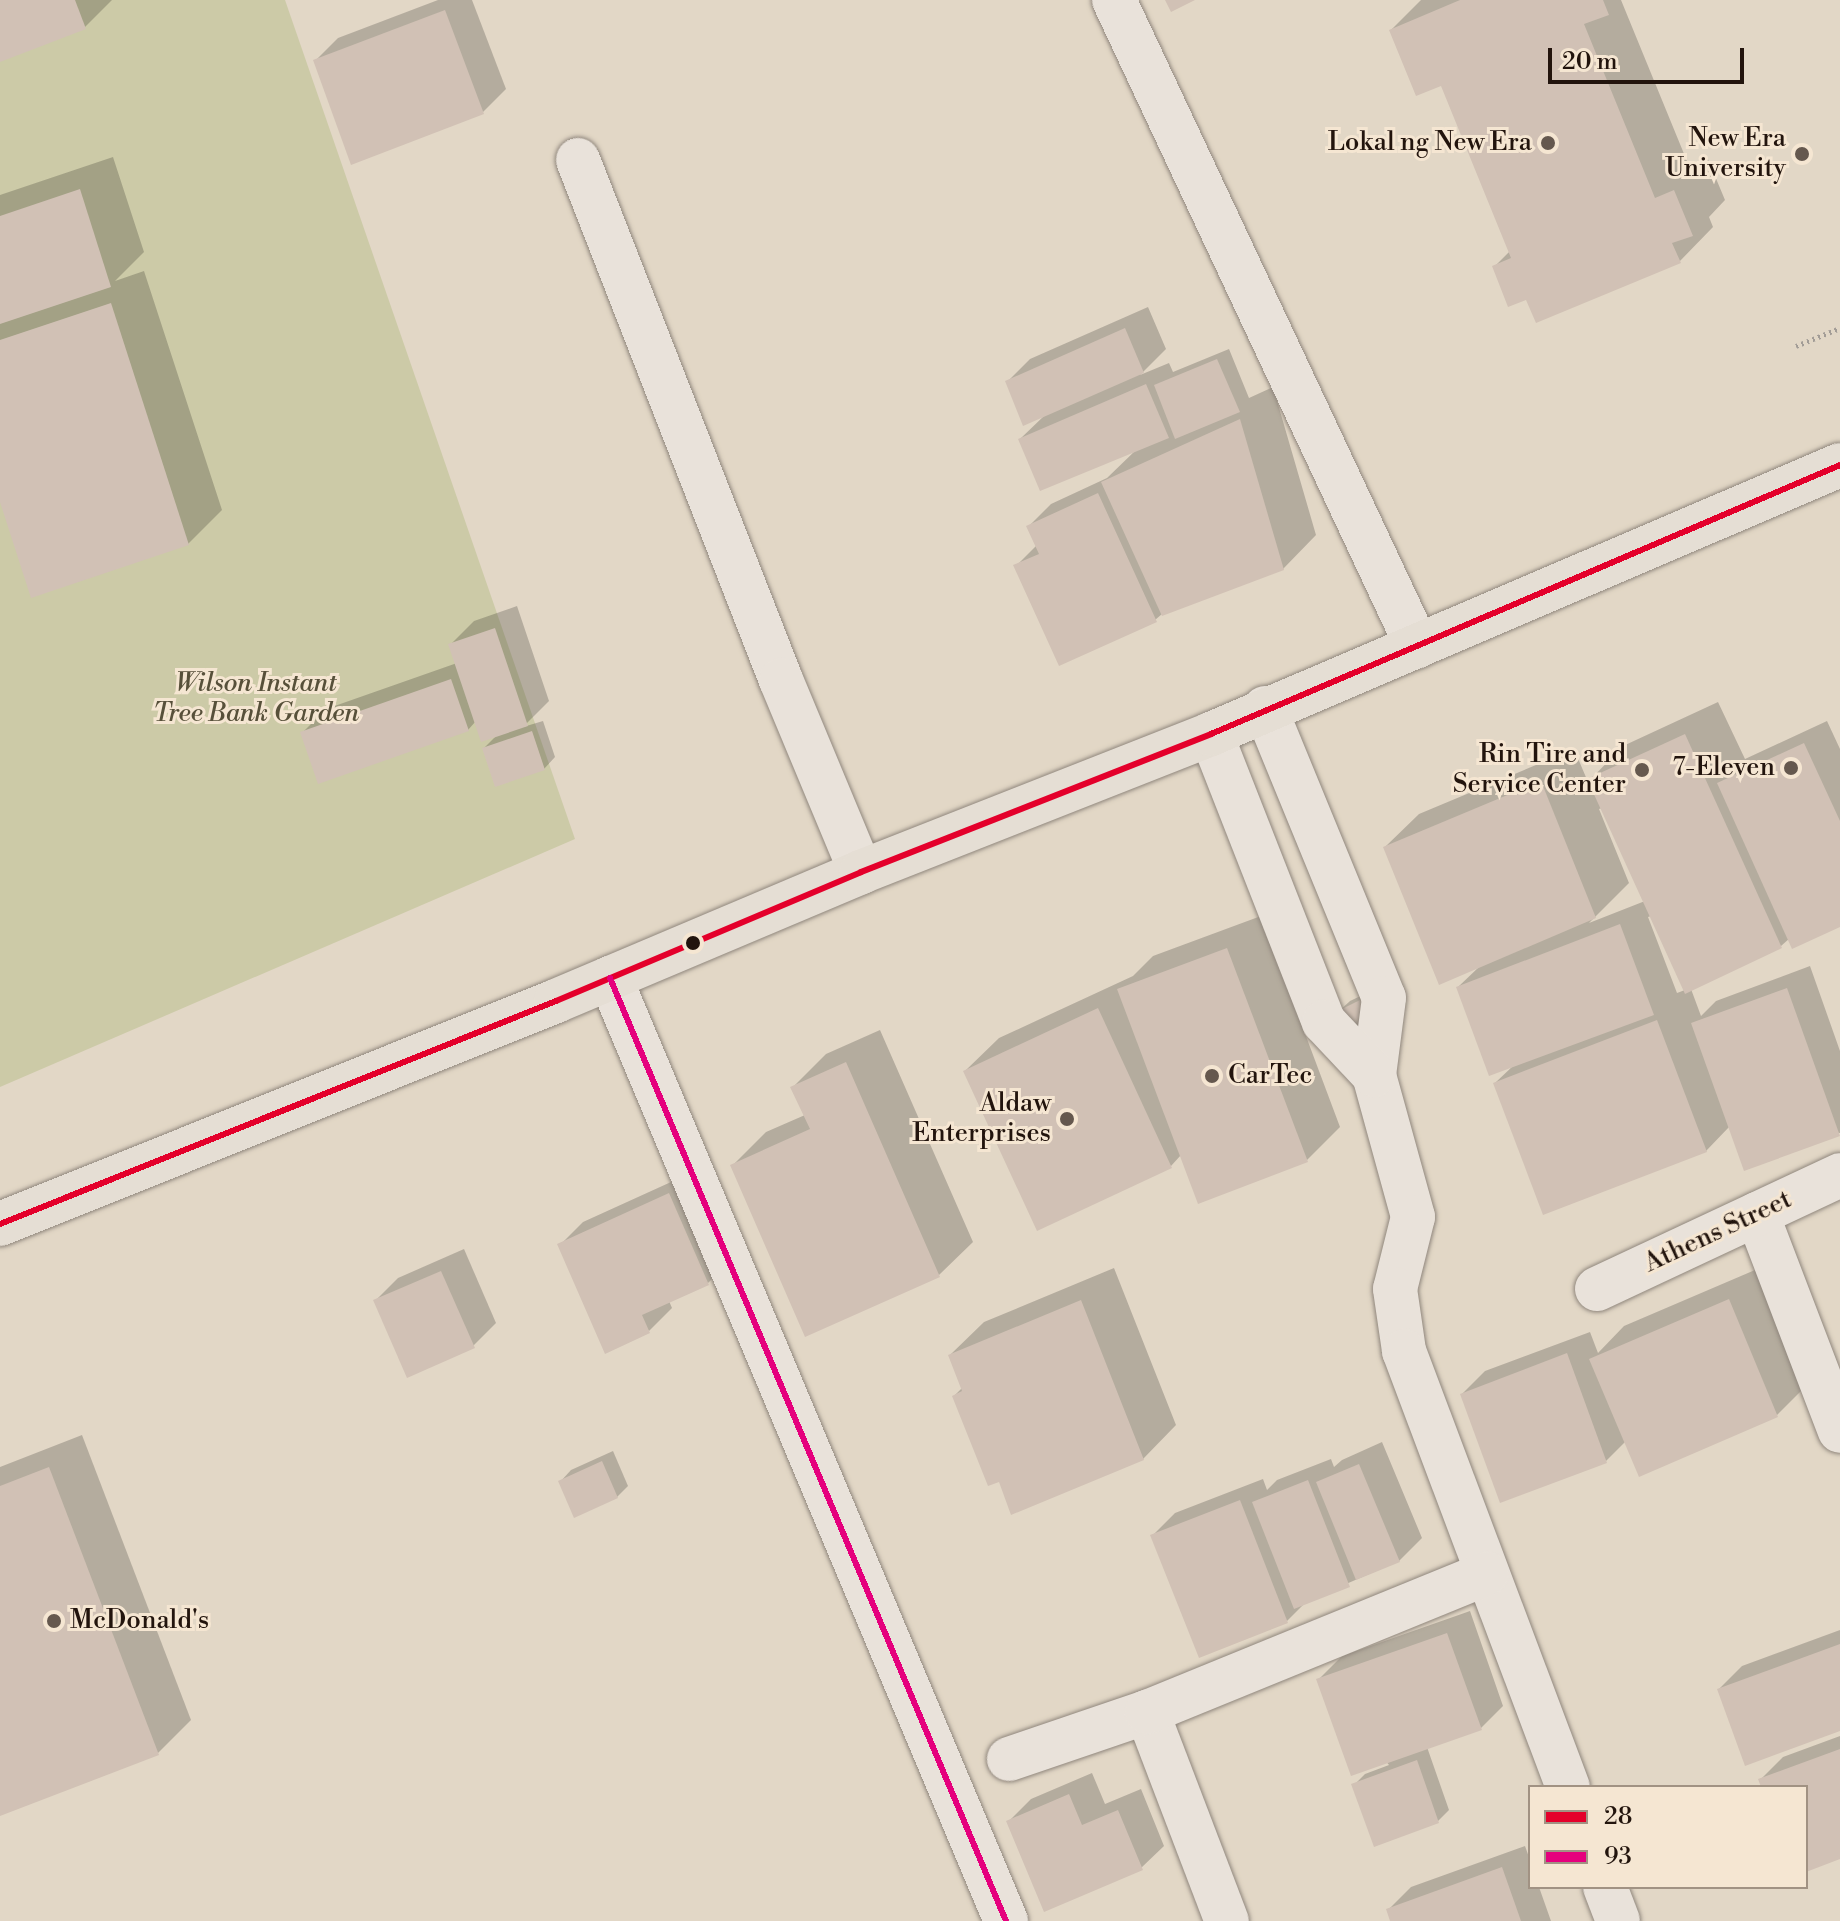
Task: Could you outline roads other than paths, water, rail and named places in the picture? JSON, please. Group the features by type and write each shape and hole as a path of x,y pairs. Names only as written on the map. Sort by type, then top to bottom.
{"highway":[{"path":"0,1224 610,978 861,872 1211,734 1265,708 1840,465"}],"street":[{"path":"1114,0 1417,646"},
{"path":"578,160 781,680 861,872"},
{"path":"1265,708 1384,998 1374,1075 1413,1217 1395,1289 1404,1351 1567,1785"},
{"path":"1211,734 1324,1022 1374,1075"},
{"path":"1312,992 1371,967"},
{"path":"610,978 1006,1921"},
{"name":"Athens Street","path":"1597,1289 1840,1175"},
{"path":"1757,1214 1840,1431"},
{"path":"1009,1759 1147,1712 1487,1573"},
{"path":"1147,1712 1227,1921"},
{"path":"1606,1889 1618,1921"}],"place":[{"name":"Lokal ng New Era","path":"1548,143"},
{"name":"New Era University","path":"1802,154"},
{"name":"7-Eleven","path":"1791,768"},
{"name":"Rin Tire and Service Center","path":"1642,770"},
{"name":"CarTec","path":"1212,1076"},
{"name":"Aldaw Enterprises","path":"1067,1119"},
{"name":"McDonald's","path":"54,1621"}],"park label":[{"name":"Wilson Instant Tree Bank Garden","path":"256,699"}]}
